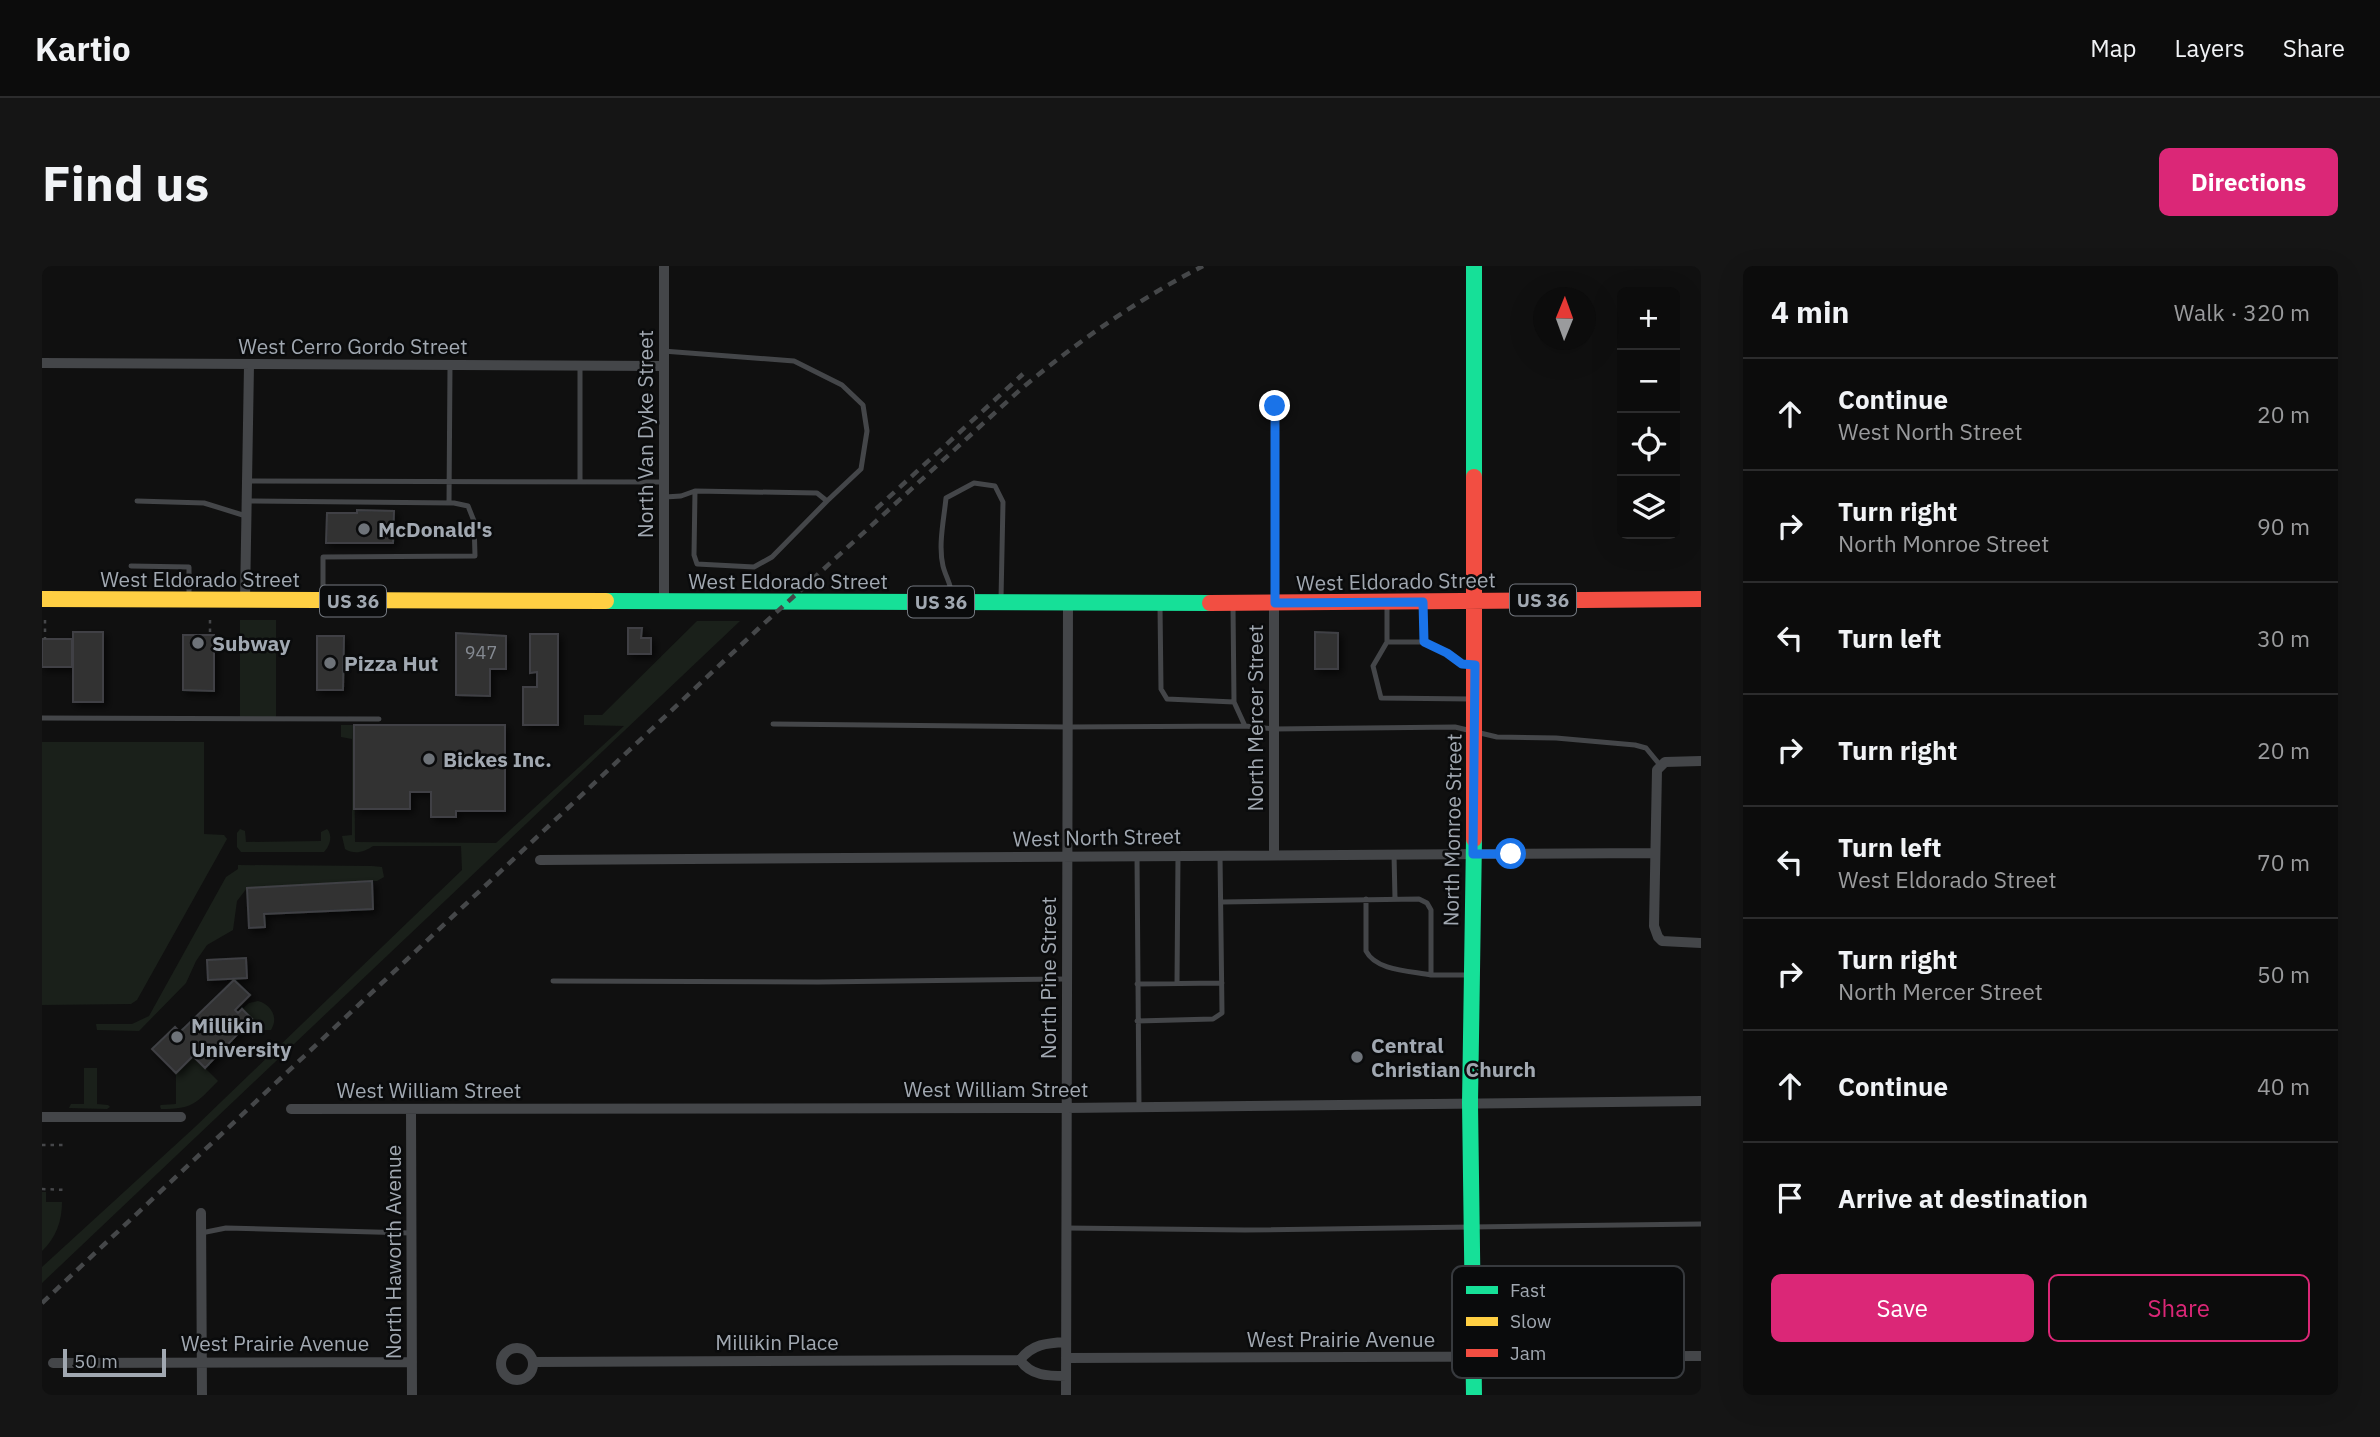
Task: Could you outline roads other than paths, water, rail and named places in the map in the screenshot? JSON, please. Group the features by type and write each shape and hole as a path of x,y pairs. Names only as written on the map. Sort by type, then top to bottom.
{"main road":[{"name":"North Monroe Street","path":"1473,1266 1470,1103 1475,731 1474,266"},
{"name":"West Eldorado Street","path":"42,599 1275,603 1701,599"}],"street":[{"name":"North Van Dyke Street","path":"664,266 664,602"},
{"name":"West Cerro Gordo Street","path":"42,363 663,366"},
{"path":"245,600 249,366"},
{"name":"North Pine Street","path":"1066,1395 1068,603"},
{"name":"North Mercer Street","path":"1274,855 1275,603"},
{"path":"1701,761 1672,761 1660,765 1656,776 1654,926 1658,937 1667,943 1701,943"},
{"name":"West North Street","path":"540,860 1655,853"},
{"name":"West William Street","path":"291,1109 1066,1108 1701,1101"},
{"name":"North Haworth Avenue","path":"411,1110 412,1395"},
{"path":"42,1118 181,1117"},
{"path":"201,1213 202,1395"},
{"name":"Millikin Place","path":"533,1362 1020,1360 1033,1348 1043,1344 1066,1342"},
{"name":"West Prairie Avenue","path":"1066,1359 1452,1358"},
{"name":"Millikin Place","path":"1020,1360 1025,1367 1038,1374 1066,1376"},
{"name":"West Prairie Avenue","path":"53,1363 412,1362"}],"lane":[{"path":"663,351 794,361 842,385 863,405 867,431 862,469 772,557 754,568 697,564 694,555 695,491"},
{"path":"449,503 450,366"},
{"path":"580,366 580,481"},
{"name":"North Mercer Street","path":"1275,406 1275,603"},
{"path":"247,481 664,482"},
{"path":"952,602 951,584 943,565 942,534 946,498 974,483 995,486 1003,502 1001,603"},
{"path":"664,497 681,496 695,491 817,493 827,501"},
{"path":"246,501 449,503 468,506 474,521 475,556 323,556 323,601"},
{"path":"136,502 204,503 246,516"},
{"path":"131,566 189,567 189,600"},
{"path":"1387,602 1387,642 1373,666 1381,698 1475,699"},
{"path":"1423,602 1424,642"},
{"path":"1160,603 1161,689 1167,699 1234,702"},
{"path":"1233,603 1234,702 1245,726"},
{"path":"1387,642 1424,642 1462,664 1475,665"},
{"path":"42,719 379,719"},
{"path":"773,723 1068,727 1245,726 1274,729 1455,727 1497,737 1556,738 1635,745 1646,748 1660,765"},
{"path":"1394,854 1395,899"},
{"path":"1177,984 1178,855"},
{"path":"1138,1021 1213,1019 1222,1013 1220,855"},
{"path":"1137,856 1139,1107"},
{"path":"1222,902 1419,899 1427,903 1431,910 1431,975"},
{"path":"1366,900 1366,951 1377,964 1431,975 1472,975"},
{"path":"553,981 1067,979"},
{"path":"1137,984 1222,983"},
{"path":"1066,1228 1245,1230 1701,1224"},
{"path":"201,1233 226,1228 412,1233"}],"railway":[{"path":"42,1303 758,629 1021,389 1109,322 1203,266"},
{"path":"876,509 1023,374"}],"place":[{"name":"McDonald's","path":"364,529"},
{"name":"Subway","path":"198,643"},
{"name":"Pizza Hut","path":"330,663"},
{"name":"Bickes Inc.","path":"429,759"},
{"name":"Millikin University","path":"177,1037"},
{"name":"Central Christian Church","path":"1357,1057"}]}
